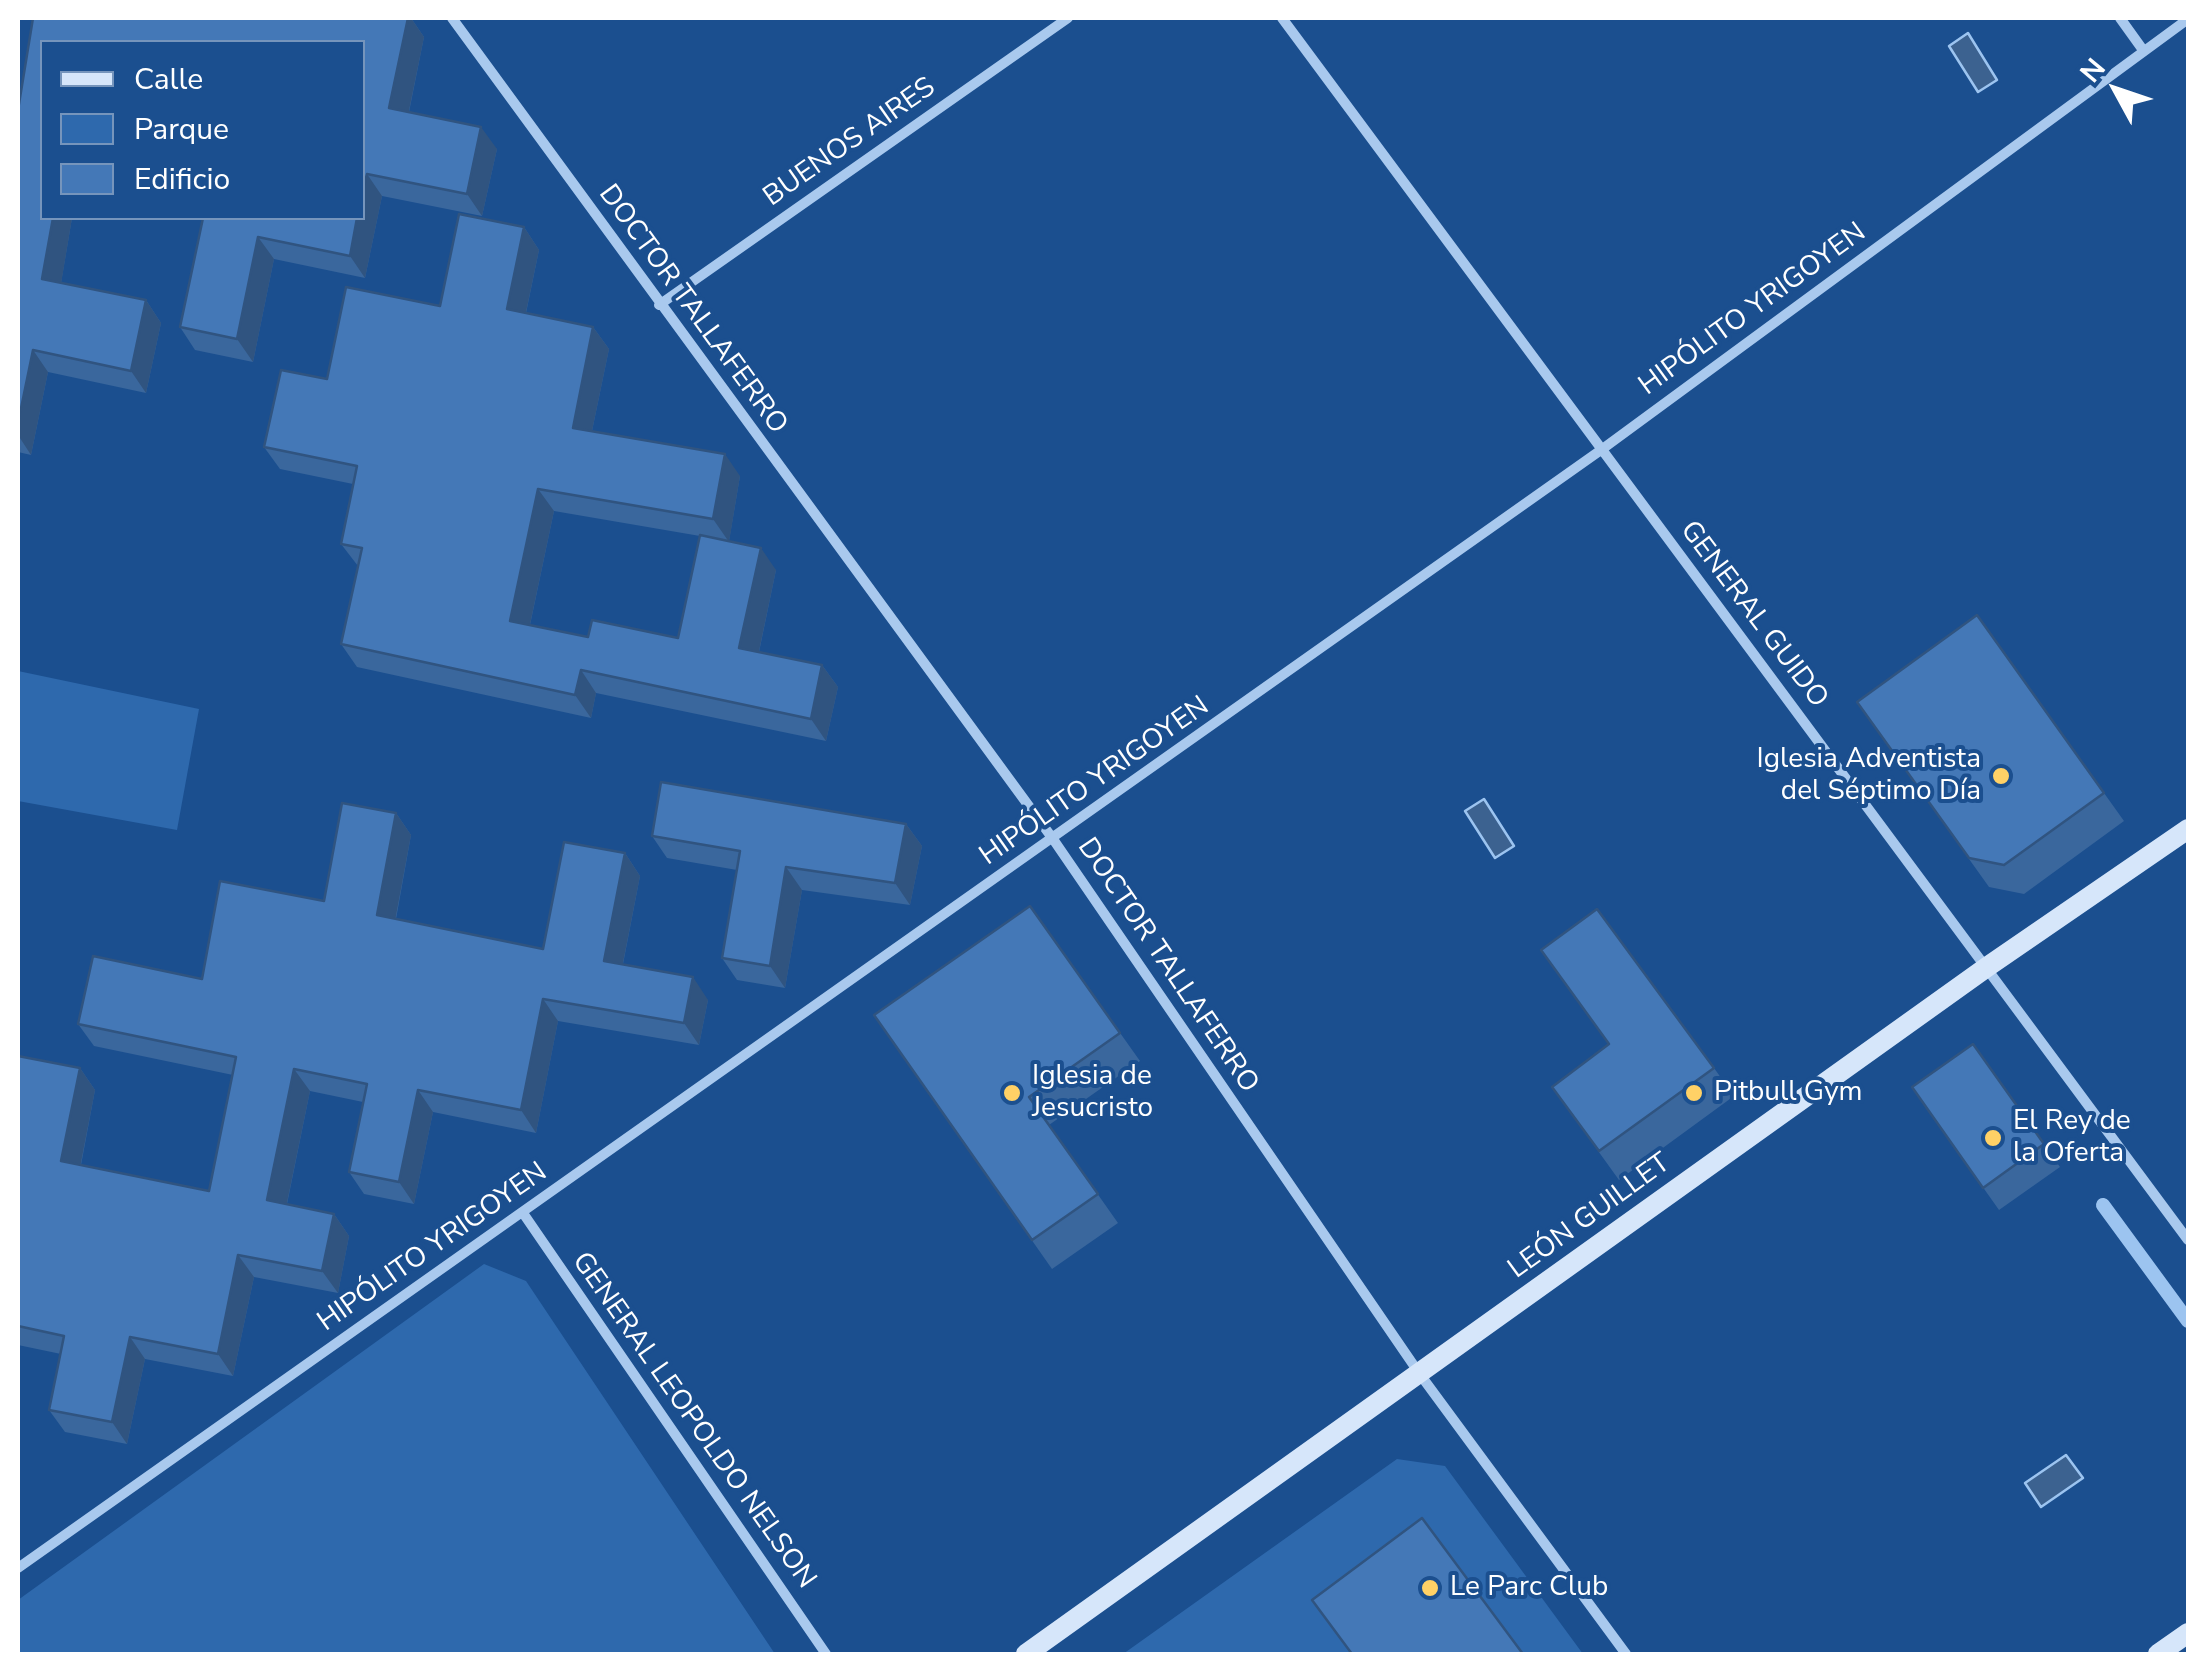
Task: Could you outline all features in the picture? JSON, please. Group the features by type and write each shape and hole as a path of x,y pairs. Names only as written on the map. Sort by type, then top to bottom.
{"street":[{"name":"DOCTOR TALLAFERRO","path":"452,18 1053,839 1419,1374 1626,1654"},
{"name":"BUENOS AIRES","path":"659,304 1068,18"},
{"name":"GENERAL GUIDO","path":"1282,18 2188,1240"},
{"path":"2120,18 2143,50"},
{"name":"HIPÓLITO YRIGOYEN","path":"18,1568 1601,450 2188,18"},
{"name":"LEÓN GUILLET","path":"1026,1654 1988,967 2188,829"},
{"name":"GENERAL LEOPOLDO NELSON","path":"522,1213 826,1654"},
{"path":"2158,1654 2188,1633"}],"green space":[{"path":"18,671 199,709 177,830 18,801"},
{"path":"484,1264 526,1281 775,1654 18,1654 18,1600"},
{"path":"1397,1459 1445,1466 1583,1654 1123,1654"}],"shaded area":[{"path":"1968,33 1997,80 1978,92 1949,46"},
{"path":"1484,799 1514,846 1495,858 1465,811"},
{"path":"2066,1455 2083,1478 2041,1507 2025,1483"}],"building":[{"path":"33,18 408,18 389,108 481,127 467,194 367,174 365,182 365,40 40,40 40,220 53,220 42,279 146,300 131,371 33,350 18,423 18,110"},
{"path":"459,214 524,227 507,309 593,327 573,428 725,454 713,519 538,489 510,621 588,637 592,620 678,638 700,535 761,548 739,648 822,665 811,719 581,670 575,695 341,644 362,548 341,544 357,466 264,447 281,370 327,379 346,287 440,306"},
{"path":"203,220 357,220 350,256 258,237 237,339 180,327"},
{"name":"Iglesia Adventista del Séptimo Día","path":"1977,615 2104,793 2004,865 1969,858 1857,702"},
{"path":"661,782 906,824 895,883 786,867 770,966 722,958 740,851 652,836"},
{"path":"342,803 396,813 377,915 543,949 564,842 625,853 604,961 693,977 684,1023 543,999 521,1110 418,1090 399,1182 349,1172 367,1084 294,1069 267,1200 334,1214 322,1271 238,1255 218,1354 130,1337 112,1422 49,1410 64,1336 18,1326 18,1056 80,1068 61,1161 209,1191 236,1057 78,1024 93,956 202,979 220,881 324,901"},
{"name":"Iglesia de Jesucristo","path":"1030,906 1120,1033 1029,1097 1098,1194 1032,1240 874,1015"},
{"path":"1597,909 1714,1068 1599,1151 1552,1087 1609,1044 1541,950"},
{"name":"El Rey de la Oferta","path":"1973,1044 2044,1144 1983,1188 1912,1087"},
{"name":"Le Parc Club","path":"1422,1518 1523,1654 1352,1654 1312,1600"}],"waterway":[{"path":"2103,1205 2188,1321"}],"place":[{"name":"Iglesia Adventista del Séptimo Día","path":"2001,776"},
{"name":"Iglesia de Jesucristo","path":"1012,1093"},
{"name":"Pitbull Gym","path":"1694,1093"},
{"name":"El Rey de la Oferta","path":"1993,1138"},
{"name":"Le Parc Club","path":"1430,1588"}]}
